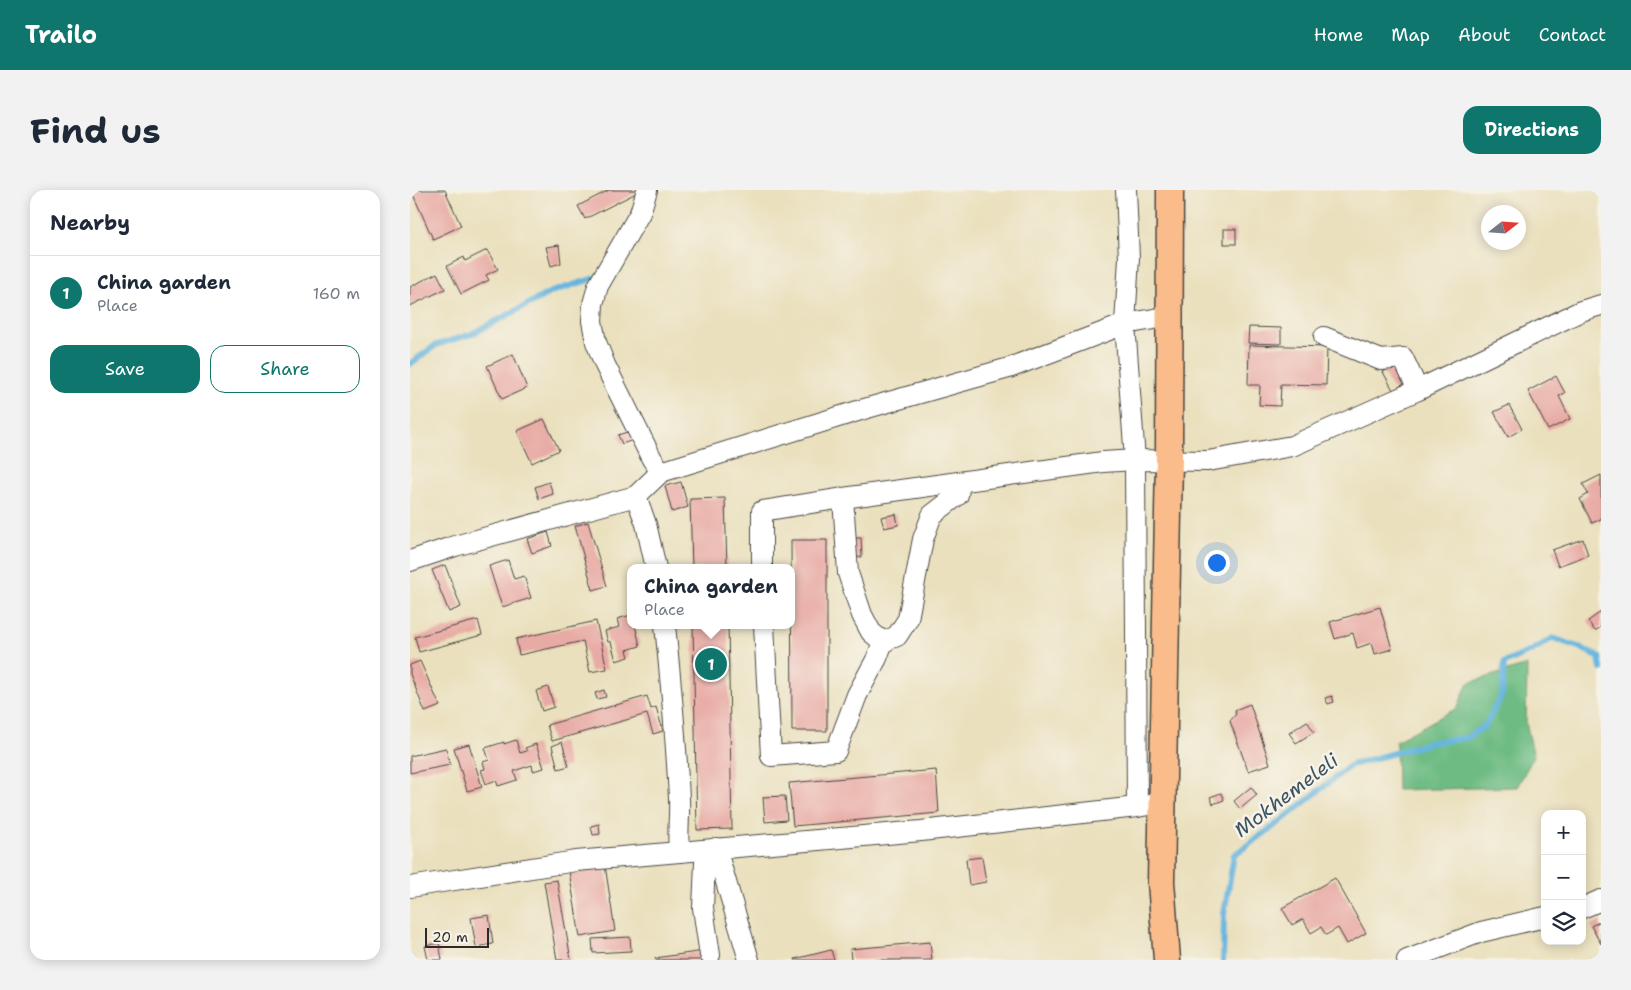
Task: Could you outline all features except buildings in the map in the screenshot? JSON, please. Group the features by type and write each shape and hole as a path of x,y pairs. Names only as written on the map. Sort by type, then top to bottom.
{"main road":[{"path":"1167,960 1160,882 1149,805 1169,460 1170,190"}],"street":[{"path":"647,190 640,213 598,286 593,304 592,321 596,342 605,366 652,459 661,472"},
{"path":"410,887 576,860 921,832 1149,805 1135,460 1125,324 1129,258 1126,190"},
{"path":"762,564 762,511 1103,462 1135,460 1208,461 1292,446 1418,390 1581,311 1601,305"},
{"path":"410,560 636,496 661,472 864,409 1009,368 1125,324 1171,316"},
{"path":"1324,338 1381,360 1403,358 1418,390"},
{"path":"764,629 771,756 836,751 857,695 877,658 883,642 897,636 908,619 924,539 932,515 958,495 960,482"},
{"path":"636,496 646,524 655,564"},
{"path":"843,498 848,572 862,615 871,632 883,642"},
{"path":"665,629 674,706 680,810 677,838 679,851"},
{"path":"710,955 703,908 705,863 716,848"},
{"path":"716,848 749,960"},
{"path":"1586,906 1601,900"},
{"path":"1407,960 1481,932 1541,918"}],"green space":[{"path":"1527,665 1526,723 1534,756 1517,787 1397,790 1396,741 1457,708 1468,683"}],"waterway":[{"path":"410,364 436,345 472,334 551,292 598,277"},
{"name":"Mokhemeleli","path":"1223,960 1224,914 1234,855 1281,821 1351,765 1433,742 1466,738 1485,726 1502,695 1504,663 1531,651 1553,638 1599,657 1601,669"}],"place":[{"name":"China garden","path":"711,664"}]}
